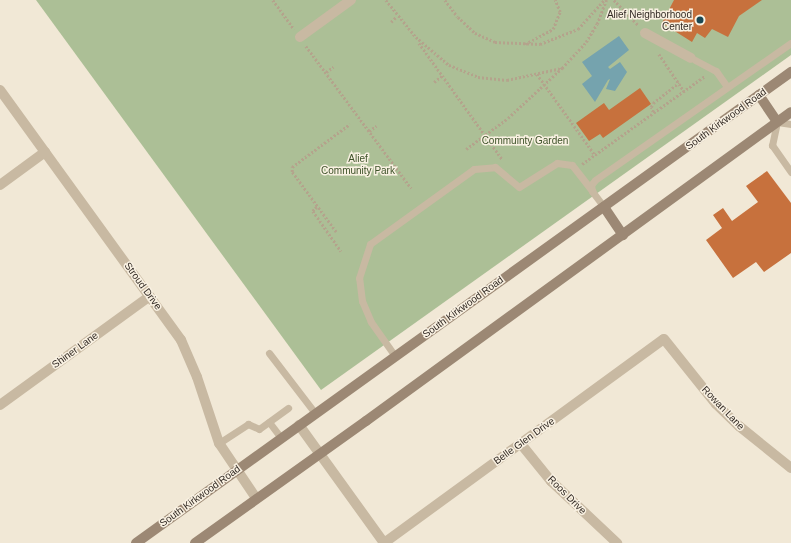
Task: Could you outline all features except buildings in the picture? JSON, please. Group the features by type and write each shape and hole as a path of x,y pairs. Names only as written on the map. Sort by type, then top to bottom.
{"main road":[{"name":"South Kirkwood Road","path":"136,543 236,469 791,72"},
{"path":"759,95 777,122"},
{"path":"195,543 623,235 791,112"},
{"path":"604,207 623,235"}],"street":[{"path":"300,37 351,0"},
{"path":"644,32 693,59"},
{"name":"Stroud Drive","path":"0,90 181,340 197,377 219,443 256,498"},
{"path":"0,185 45,152"},
{"name":"Shiner Lane","path":"0,405 150,296"},
{"name":"Belle Glen Drive","path":"384,543 664,339"},
{"name":"Rowan Lane","path":"664,339 722,410 738,426 787,457 791,468"},
{"path":"299,425 384,543"},
{"name":"Roos Drive","path":"521,444 552,481 617,543"}],"lane":[{"path":"592,191 591,185 595,180 791,43"},
{"path":"693,59 714,70 728,87"},
{"path":"791,124 777,122 772,145 791,172"},
{"path":"396,356 371,322 362,301 359,278 370,244 474,169 495,167 519,187 557,164 572,166 604,207"},
{"path":"269,353 315,413"},
{"path":"219,443 248,424 259,429 288,408"},
{"path":"269,422 281,438"}],"path":[{"path":"274,0 411,188"},
{"path":"386,0 443,75 503,161"},
{"path":"445,0 458,17 475,33 495,42 524,44 540,44 578,29 605,0"},
{"path":"524,44 553,28 560,12 555,0"},
{"path":"466,149 545,85 562,68 586,42 598,24 605,0"},
{"path":"391,22 397,16"},
{"path":"416,38 449,65 478,77 507,80 562,68"},
{"path":"326,72 333,67"},
{"path":"575,169 714,70"},
{"path":"537,74 595,155"},
{"path":"434,82 443,75"},
{"path":"654,113 651,107 653,103 679,83"},
{"path":"336,232 292,172 292,167 350,124"},
{"path":"369,131 376,126"},
{"path":"317,207 312,210 341,251"}],"green space":[{"name":"Alief Community Park","path":"36,0 791,0 791,55 321,390"}],"water":[{"path":"619,36 629,50 608,67 610,69 620,62 627,72 615,91 606,89 610,79 608,80 595,102 582,84 592,76 582,62"}],"place":[{"name":"Alief Neighborhood Center","path":"700,20"}],"park label":[{"name":"Commuinty Garden","path":"525,141"}]}
